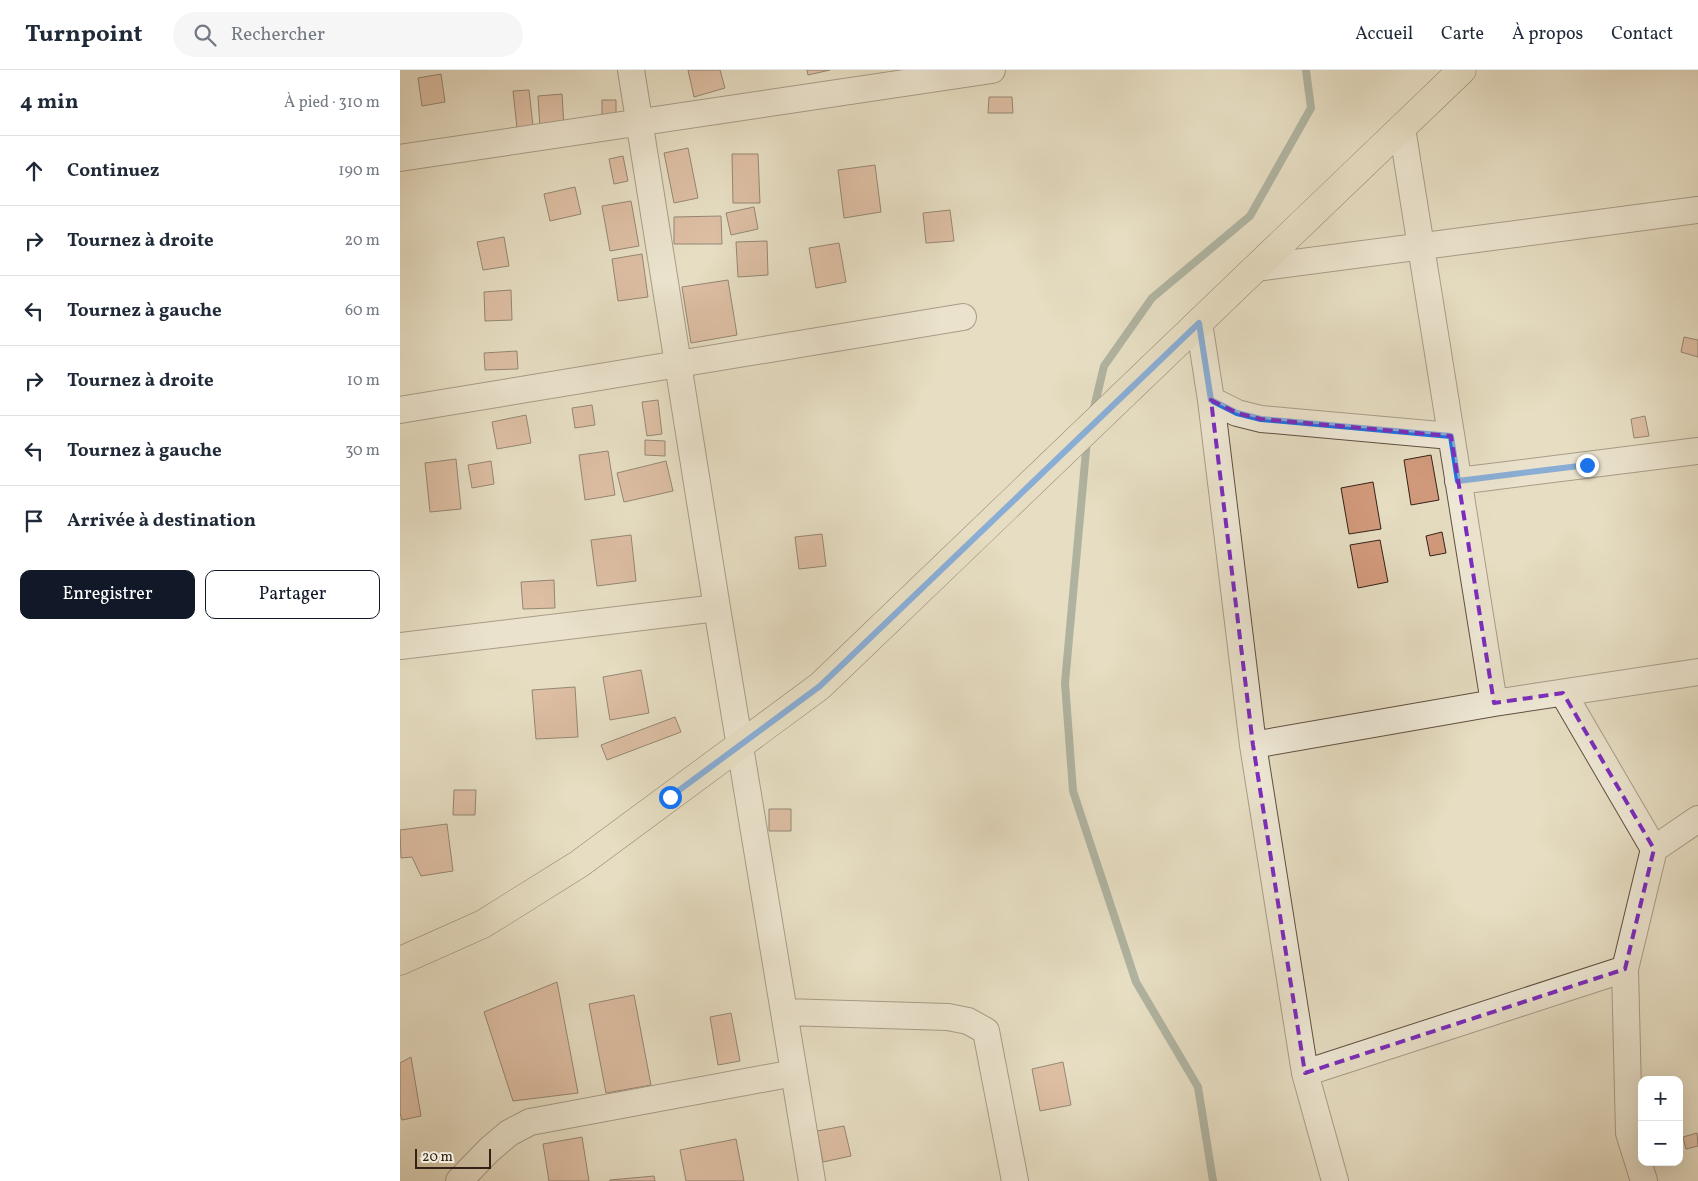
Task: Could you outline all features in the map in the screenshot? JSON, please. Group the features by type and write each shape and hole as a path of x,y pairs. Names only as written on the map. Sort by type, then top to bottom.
{"main road":[{"path":"400,961 483,924 579,864 820,686 1462,70"}],"street":[{"path":"632,70 717,608 812,1181"},
{"path":"400,158 992,70"},
{"path":"1402,128 1494,703"},
{"path":"1256,268 1698,210"},
{"path":"400,410 963,318"},
{"path":"1199,323 1211,400 1253,745 1305,1073 1335,1181"},
{"path":"1211,400 1237,413 1261,419 1451,436"},
{"path":"1458,481 1698,451"},
{"path":"400,646 717,608"},
{"path":"1253,745 1494,703 1698,672"},
{"path":"1564,693 1654,849"},
{"path":"1644,1181 1629,1133 1625,970 1654,849 1698,819"},
{"path":"1305,1073 1625,970"},
{"path":"784,1012 948,1017 968,1021 986,1031 1014,1181"},
{"path":"458,1181 509,1133 530,1122 794,1073"}],"highlighted area":[{"path":"1211,400 1237,413 1261,419 1451,436 1494,703 1563,693 1654,849 1625,969 1305,1073 1253,745"}],"building":[{"path":"688,70 720,70 725,88 694,97"},
{"path":"807,70 830,70 808,75"},
{"path":"441,74 445,102 422,106 418,78"},
{"path":"529,90 533,126 517,128 513,91"},
{"path":"562,94 564,127 540,129 538,96"},
{"path":"989,97 1012,97 1013,113 988,113"},
{"path":"602,100 616,100 616,116 602,116"},
{"path":"688,148 698,198 674,203 664,153"},
{"path":"732,154 758,154 760,203 733,203"},
{"path":"623,156 628,181 614,184 609,159"},
{"path":"875,165 881,212 844,218 838,170"},
{"path":"575,187 581,214 550,221 544,194"},
{"path":"631,201 639,246 610,251 602,206"},
{"path":"754,207 758,229 731,235 726,213"},
{"path":"950,210 954,241 926,243 923,213"},
{"path":"721,216 722,244 674,244 674,217"},
{"path":"504,237 509,266 483,270 477,242"},
{"path":"767,241 768,275 738,277 736,242"},
{"path":"839,243 846,282 816,288 809,248"},
{"path":"642,254 648,297 618,301 612,259"},
{"path":"728,280 737,335 691,343 682,287"},
{"path":"511,290 512,320 485,321 484,292"},
{"path":"1684,337 1698,340 1698,357 1681,352"},
{"path":"517,351 518,369 485,370 484,353"},
{"path":"658,400 662,434 647,436 642,402"},
{"path":"592,405 595,425 575,428 572,408"},
{"path":"526,415 531,443 497,449 492,422"},
{"path":"1645,416 1649,436 1634,438 1631,419"},
{"path":"645,440 665,441 665,456 645,455"},
{"path":"608,451 615,495 585,500 579,455"},
{"path":"1431,455 1439,500 1411,505 1404,460"},
{"path":"456,459 461,509 430,512 425,463"},
{"path":"491,461 494,484 472,488 468,465"},
{"path":"666,461 673,491 624,502 617,473"},
{"path":"1373,482 1381,529 1349,534 1341,488"},
{"path":"1442,532 1446,553 1430,556 1426,536"},
{"path":"822,534 826,566 799,569 795,537"},
{"path":"631,535 636,581 597,586 591,540"},
{"path":"1380,540 1388,582 1358,588 1350,545"},
{"path":"554,580 555,608 523,609 521,582"},
{"path":"641,670 649,713 610,720 603,677"},
{"path":"575,687 578,737 536,739 532,690"},
{"path":"675,717 681,732 607,760 601,745"},
{"path":"454,790 476,790 475,815 453,815"},
{"path":"769,809 791,809 791,831 769,831"},
{"path":"447,824 453,871 421,876 412,857 401,858 400,830"},
{"path":"557,982 578,1093 513,1101 484,1012"},
{"path":"634,995 651,1085 606,1093 589,1004"},
{"path":"731,1013 740,1061 718,1065 710,1017"},
{"path":"411,1057 421,1116 402,1120 400,1113 400,1063"},
{"path":"1063,1062 1071,1105 1040,1111 1032,1069"},
{"path":"844,1126 851,1156 823,1162 817,1131"},
{"path":"1697,1133 1698,1146 1686,1149 1683,1137"},
{"path":"582,1137 589,1181 549,1181 543,1144"},
{"path":"736,1139 744,1181 686,1181 680,1150"},
{"path":"654,1176 655,1181 610,1181 610,1180"}],"waterway":[{"path":"1093,412 1104,366 1152,298 1250,216 1311,108 1306,70"},
{"path":"1087,440 1065,683 1073,791 1136,982 1198,1087 1213,1181"}],"route":[{"path":"670,797 820,686 1199,323 1211,400 1237,413 1261,419 1451,436 1458,481 1587,465"}]}
